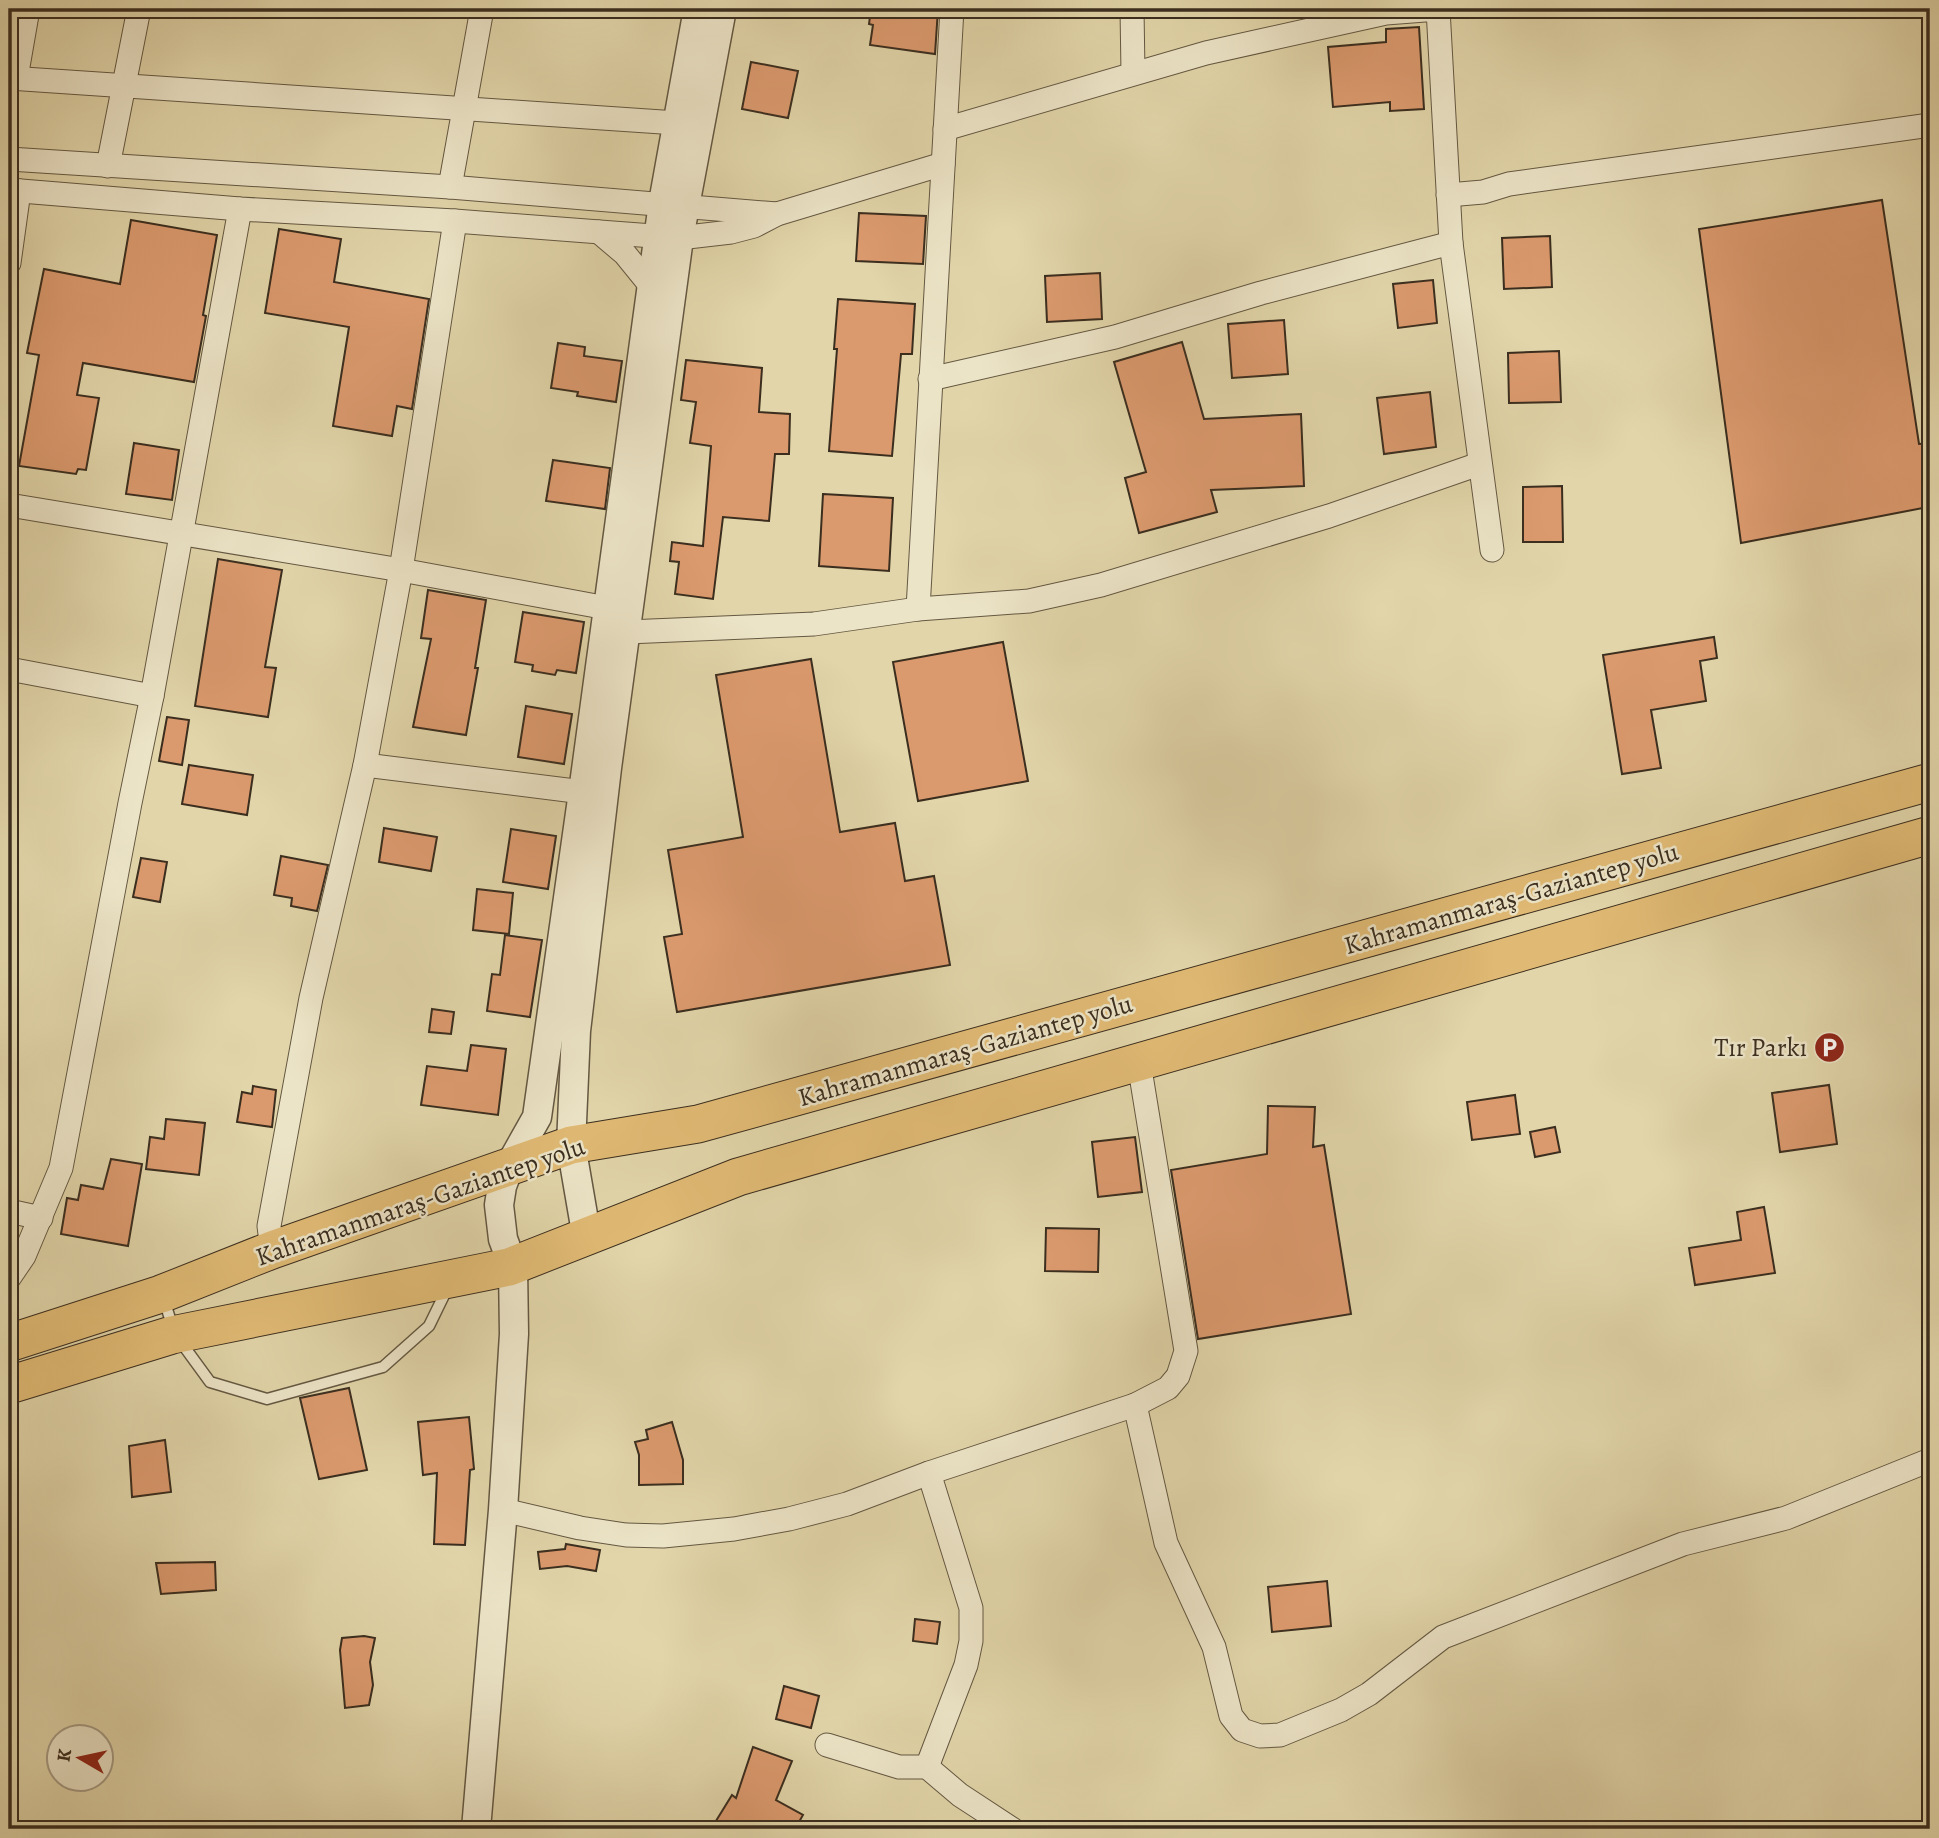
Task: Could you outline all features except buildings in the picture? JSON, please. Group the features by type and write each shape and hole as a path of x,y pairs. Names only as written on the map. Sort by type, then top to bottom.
{"highway":[{"name":"Kahramanmaraş-Gaziantep yolu","path":"9,1343 162,1294 272,1251 570,1144 698,1124 1930,782"},
{"path":"9,1385 175,1334 513,1266 738,1177 1930,835"}],"street":[{"path":"29,9 12,78 677,122"},
{"path":"108,166 139,9"},
{"path":"450,187 482,9"},
{"path":"673,204 677,122 698,9"},
{"path":"476,1829 503,1510 514,1334 513,1266 499,1221 502,1186 510,1165 537,1117 586,848 607,768 627,632 673,204 722,9"},
{"path":"918,610 952,9"},
{"path":"1132,9 1133,74"},
{"path":"944,130 1206,52 1375,15 1438,9 1451,243 1492,551"},
{"path":"1448,195 1483,192 1509,184 1930,125"},
{"path":"9,159 450,187 777,214"},
{"path":"9,263 14,191 668,237 732,232 754,226 777,214 943,164"},
{"path":"9,1278 24,1256 61,1168 152,696 240,209"},
{"path":"272,1251 269,1226 312,998 365,765 401,570 455,221"},
{"path":"599,232 625,254 651,286"},
{"path":"587,1238 570,1144 586,848 583,792 651,286 668,237"},
{"path":"930,379 1115,337 1261,293 1451,243"},
{"path":"627,632 814,624 918,610 1029,601 1101,585 1329,516 1479,464"},
{"path":"9,505 401,570 607,608"},
{"path":"9,669 152,696"},
{"path":"365,765 583,792"},
{"path":"503,1510 580,1528 626,1535 663,1536 734,1529 789,1519 847,1504 929,1473 1135,1405 1168,1388 1178,1376 1186,1351 1139,1063"},
{"path":"9,1211 41,1218"},
{"path":"1135,1405 1166,1543 1214,1647 1231,1716 1242,1730 1260,1736 1280,1735 1341,1710 1369,1694 1443,1637 1683,1544 1786,1518 1930,1461"},
{"path":"927,1767 966,1665 971,1640 971,1608 929,1473"},
{"path":"827,1745 899,1767 927,1767 960,1795 1012,1829"}],"lane":[{"path":"162,1294 175,1334 210,1382 267,1399 383,1367 429,1326 452,1279"}],"place":[{"name":"Tır Parkı","path":"1830,1047"}]}
